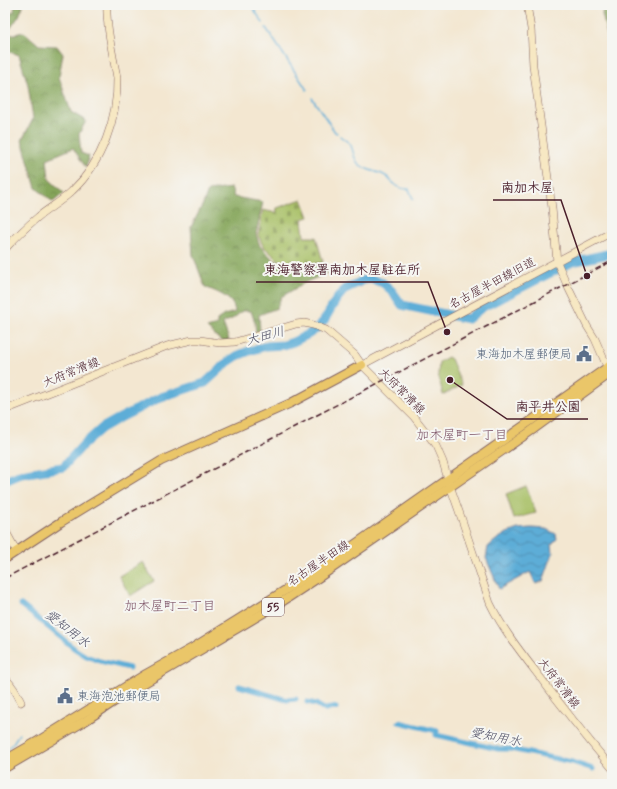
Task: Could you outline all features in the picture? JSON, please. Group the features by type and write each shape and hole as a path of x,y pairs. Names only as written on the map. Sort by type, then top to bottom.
{"main road":[{"path":"5,559 61,522 161,461 291,402 362,366"},
{"name":"名古屋半田線","path":"5,768 85,721 129,692 277,605 328,572 449,483 610,369"},
{"name":"名古屋半田線","path":"5,760 146,674 194,647 324,566 449,483"}],"street":[{"path":"5,249 38,217 72,192 81,182 99,155 110,129 116,102 117,76 108,31 106,5"},
{"path":"527,5 531,29 533,66 559,266 566,285 610,369"},
{"name":"名古屋半田線旧道","path":"362,366 454,316 559,266 612,232"},
{"name":"大府常滑線","path":"5,410 167,346 192,340 220,343 236,342 304,323 326,330 355,355 362,366 414,417 430,436 443,462 490,603 496,616 541,679 612,768"},
{"path":"5,530 17,552"},
{"path":"5,678 15,690 21,702"}],"green space":[{"path":"15,5 23,5 19,16 5,36 5,17 14,11"},
{"path":"604,5 612,5 612,44 609,43 602,14"},
{"path":"24,32 39,45 57,46 63,54 59,77 71,112 86,121 79,134 81,153 89,156 86,168 73,148 47,159 49,179 64,193 53,202 36,188 22,140 33,119 28,85 19,55 5,50 5,36"},
{"path":"231,188 234,197 263,202 256,234 260,246 275,261 297,268 323,263 328,273 306,282 281,297 277,308 259,315 260,332 256,333 255,323 251,311 242,311 234,318 223,323 229,340 221,341 207,328 217,325 217,320 224,315 235,312 234,307 224,296 205,287 193,255 191,227 208,191"},
{"path":"302,199 309,217 302,219 304,237 316,237 323,262 297,266 277,259 263,246 258,235 263,210 276,213 277,208"},
{"path":"448,357 451,359 462,385 443,395 438,374 439,362"},
{"path":"526,486 536,513 514,519 506,494"},
{"path":"143,562 154,581 130,596 119,576"}],"water":[{"path":"518,529 546,529 556,534 557,539 552,544 553,553 543,581 536,584 530,572 499,589 486,558 488,547 507,533"}],"waterway":[{"path":"251,5 263,23"},
{"path":"266,28 307,90"},
{"path":"312,98 337,133"},
{"path":"340,136 350,144 356,160 361,166 385,175 398,187 409,189 413,199"},
{"name":"大田川","path":"5,481 21,474 63,467 84,444 102,428 118,419 161,397 205,383 228,362 237,356 266,346 284,345 309,334 325,319 336,300 345,289 364,280 371,279 383,283 392,291 402,305 468,319 481,308 572,262 612,253"},
{"name":"愛知用水","path":"21,605 75,649 86,656 129,668"},
{"name":"愛知用水","path":"239,686 287,700 296,699"},
{"name":"愛知用水","path":"307,702 316,704 324,709 332,707 336,708"},
{"name":"愛知用水","path":"399,722 437,731 436,735 498,749 510,749 572,762 593,769"},
{"path":"5,751 19,734"}],"railway":[{"path":"5,578 612,261"}],"place":[{"name":"南加木屋","path":"587,276"},
{"name":"東海警察署南加木屋駐在所","path":"447,332"},
{"name":"東海加木屋郵便局","path":"584,354"},
{"name":"南平井公園","path":"450,380"},
{"name":"東海泡池郵便局","path":"65,696"}],"district":[{"name":"加木屋町一丁目","path":"462,434"},
{"name":"加木屋町二丁目","path":"170,605"}]}
